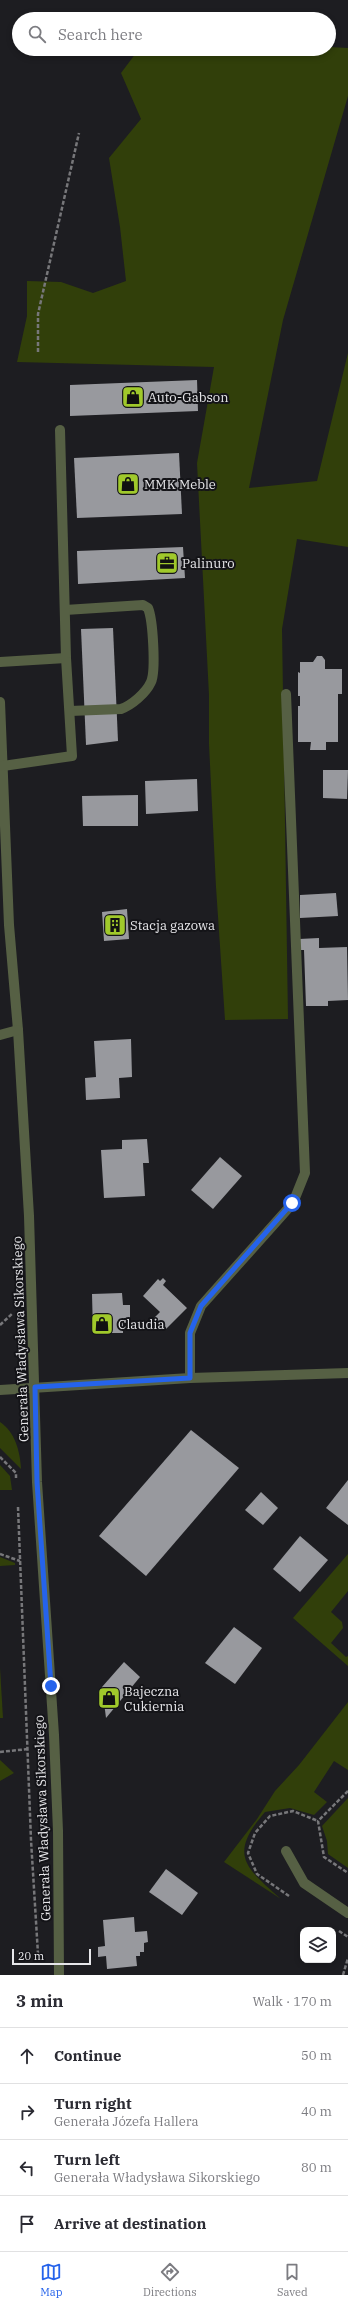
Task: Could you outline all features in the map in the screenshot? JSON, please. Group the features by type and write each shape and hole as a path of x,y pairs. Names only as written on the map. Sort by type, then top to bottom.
{"street":[{"path":"2,766 72,756 66,658 60,430"},
{"path":"65,610 143,605 148,608 151,619 153,675 148,687 128,706 121,708 70,711"},
{"path":"0,662 66,658"},
{"path":"190,1378 190,1333 201,1306 292,1203 305,1173 286,694"},
{"name":"Generała Władysława Sikorskiego","path":"0,702 4,926 18,1030 29,1216 37,1482 54,1739 59,1975"},
{"path":"0,1036 18,1030"},
{"path":"0,1390 190,1378 348,1373"},
{"path":"286,1852 304,1883 348,1913"}],"path":[{"path":"38,352 38,314 79,133"},
{"path":"0,1325 14,1311"},
{"path":"0,1458 16,1473 17,1484"},
{"path":"18,1500 38,1961"},
{"path":"0,1554 20,1561"},
{"path":"0,1752 28,1749"},
{"path":"348,1791 318,1821 324,1857 348,1873"},
{"path":"343,1975 348,1958"}],"green space":[{"path":"336,47 348,48 348,96 283,320 249,488 317,481 348,353 348,547 297,539 282,629 288,1019 225,1020 216,887 209,744 209,695 197,463 214,367 17,362 27,316 27,281 61,282 93,293 126,281 120,227 109,158 141,119 121,73 134,56 336,56"},
{"path":"0,1422 9,1431 16,1442 21,1469 0,1448"},
{"path":"0,1465 10,1476 12,1490 0,1490"},
{"path":"348,1554 348,1591 331,1612 342,1622 343,1628 331,1643 346,1657 348,1656 348,1666 293,1618"},
{"path":"0,1557 15,1563 15,1565 0,1566"},
{"path":"0,1668 3,1718 0,1718"},
{"path":"348,1702 348,1770 334,1761 314,1792 327,1802 314,1815 290,1808 265,1812 247,1839 244,1850 250,1869 281,1899 224,1862 257,1819 275,1791 299,1765"},
{"path":"0,1760 14,1773 0,1781"},
{"path":"348,1798 348,1868 328,1854 327,1841 322,1826"}],"building":[{"path":"197,380 198,411 70,416 70,385"},
{"path":"179,453 182,514 77,518 74,458"},
{"path":"183,547 185,578 78,584 77,551"},
{"path":"113,628 118,741 86,745 81,629"},
{"path":"317,656 322,656 325,660 325,669 342,669 342,694 338,694 338,742 326,742 326,750 310,750 311,742 298,742 298,706 300,706 300,696 298,696 298,672 300,673 300,662 313,662"},
{"path":"323,770 348,770 347,799 323,798"},
{"path":"197,779 198,811 146,814 145,781"},
{"path":"138,795 138,826 83,826 82,796"},
{"path":"336,893 338,916 300,918 300,895"},
{"name":"Stacja gazowa","path":"127,909 129,939 104,941 102,912"},
{"path":"319,938 319,948 347,947 348,1000 328,1001 328,1006 306,1006 304,950 299,950 299,939"},
{"path":"131,1039 132,1077 119,1078 120,1098 86,1100 85,1078 96,1077 94,1041"},
{"path":"147,1139 149,1163 143,1163 145,1196 104,1198 101,1150 122,1149 122,1140"},
{"path":"220,1157 242,1176 213,1209 191,1190"},
{"path":"163,1278 166,1281 163,1285 187,1308 166,1329 154,1318 160,1312 143,1296 158,1279 160,1281"},
{"path":"122,1293 123,1305 130,1305 130,1319 123,1319 123,1333 93,1333 92,1294"},
{"path":"191,1430 239,1468 146,1576 99,1536"},
{"path":"348,1480 348,1525 326,1508"},
{"path":"261,1492 278,1508 263,1525 245,1510"},
{"path":"300,1536 328,1560 300,1592 273,1569"},
{"path":"234,1627 262,1648 235,1684 205,1663"},
{"path":"124,1662 140,1677 106,1718 102,1687"},
{"path":"166,1869 198,1893 182,1915 149,1892"},
{"path":"134,1917 135,1932 147,1931 148,1942 144,1943 144,1952 140,1952 140,1956 136,1956 137,1966 107,1969 106,1956 98,1957 98,1947 105,1946 103,1920"}],"place":[{"name":"Auto-Gabson","path":"133,397"},
{"name":"MMK Meble","path":"128,484"},
{"name":"Palinuro","path":"167,563"},
{"name":"Stacja gazowa","path":"115,925"},
{"name":"Claudia","path":"102,1324"},
{"name":"Bajeczna Cukiernia","path":"109,1698"}],"route":[{"path":"51,1686 37,1482 35,1387 73,1386 190,1378 190,1333 201,1306 292,1203"}]}
